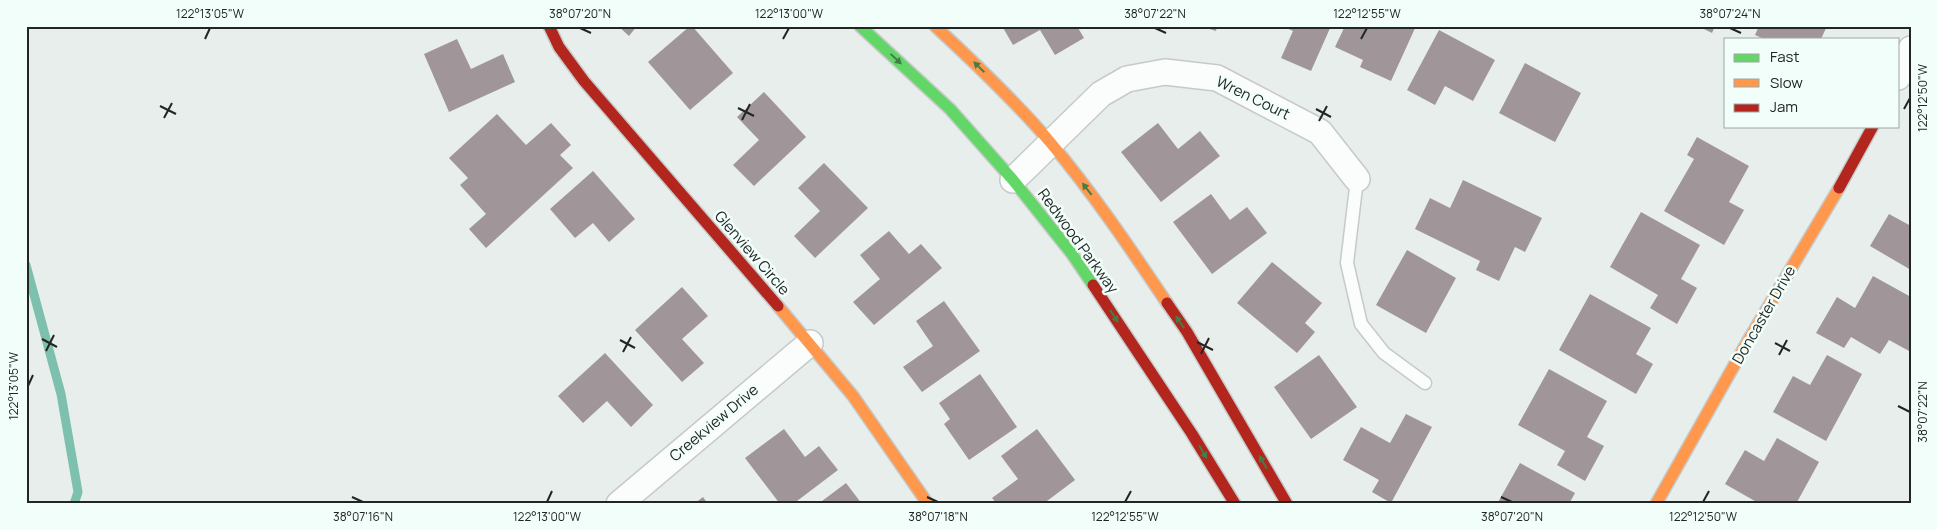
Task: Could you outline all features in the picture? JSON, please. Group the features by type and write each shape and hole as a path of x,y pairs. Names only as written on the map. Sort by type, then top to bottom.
{"main road":[{"name":"Glenview Circle","path":"549,26 559,47 584,81 810,343 852,396 928,504"},
{"name":"Redwood Parkway","path":"860,26 950,109 1013,180 1072,254 1192,434 1235,504"},
{"path":"942,29 1050,142 1113,223 1186,332 1287,504"},
{"name":"Doncaster Drive","path":"1656,504 1748,339 1851,168 1871,128"}],"street":[{"path":"1900,72 1911,49"},
{"name":"Wren Court","path":"1013,180 1101,94 1127,79 1165,72 1216,78 1320,132 1357,179"},
{"name":"Creekview Drive","path":"618,504 810,343"}],"lane":[{"path":"1357,179 1347,263 1362,324 1384,353 1425,383"}],"building":[{"path":"618,26 637,26 629,36"},
{"path":"690,26 733,73 690,110 648,62"},
{"path":"1002,26 1077,26 1084,38 1055,55 1040,30 1013,45"},
{"path":"1200,26 1217,26 1216,31"},
{"path":"1282,26 1331,26 1311,71 1281,58 1293,31"},
{"path":"1345,26 1416,26 1391,81 1360,67 1363,60 1335,47"},
{"path":"1698,26 1715,26 1712,33"},
{"path":"1759,26 1827,26 1821,38 1762,38 1755,35"},
{"path":"1439,30 1495,60 1473,101 1445,86 1435,105 1407,90"},
{"path":"457,39 471,69 503,54 515,82 449,112 424,54"},
{"path":"1525,63 1581,93 1555,142 1499,113"},
{"path":"764,92 806,137 754,186 733,165 759,140 737,117"},
{"path":"497,114 526,145 551,123 571,145 560,155 573,168 486,248 469,229 486,214 460,185 468,178 449,158"},
{"path":"1158,123 1178,149 1200,131 1220,156 1161,202 1121,152"},
{"path":"1697,137 1749,166 1729,202 1744,210 1724,245 1664,211 1694,159 1687,155"},
{"path":"824,163 868,208 815,258 794,236 820,211 798,188"},
{"path":"593,171 635,219 609,242 593,223 575,238 550,209"},
{"path":"1463,180 1542,218 1525,252 1515,247 1499,281 1476,270 1480,261 1415,229 1430,198 1450,208"},
{"path":"1211,194 1230,220 1247,207 1267,233 1212,274 1173,222"},
{"path":"1641,212 1700,245 1681,279 1697,288 1677,324 1650,308 1658,295 1610,267"},
{"path":"1889,214 1911,226 1911,270 1870,246"},
{"path":"889,231 909,254 921,244 942,268 874,325 853,302 880,279 860,255"},
{"path":"1407,250 1456,278 1426,333 1376,305"},
{"path":"1272,262 1322,303 1305,323 1315,332 1297,353 1237,303"},
{"path":"1873,276 1911,297 1911,348 1909,351 1889,340 1880,354 1851,337 1844,348 1816,333 1837,297 1855,308"},
{"path":"682,287 708,316 682,339 704,363 682,382 635,330"},
{"path":"1590,294 1651,328 1636,354 1653,364 1636,394 1559,350"},
{"path":"944,301 980,351 922,392 903,367 933,346 916,321"},
{"path":"605,353 653,405 631,427 607,401 583,423 558,396"},
{"path":"1319,355 1357,407 1311,439 1274,387"},
{"path":"1827,355 1862,374 1826,441 1773,412 1793,376 1810,385"},
{"path":"1549,369 1607,401 1587,437 1604,446 1585,481 1557,465 1565,451 1518,425"},
{"path":"980,374 1017,427 969,460 944,424 950,419 939,403"},
{"path":"1406,414 1432,427 1391,503 1372,492 1379,480 1343,460 1361,427 1390,443"},
{"path":"784,429 805,457 819,446 838,470 793,504 780,504 745,458"},
{"path":"1037,429 1075,480 1043,504 997,504 992,498 1018,479 1001,456"},
{"path":"1777,438 1819,462 1796,504 1760,504 1725,484 1745,450 1764,461"},
{"path":"1520,463 1575,493 1569,504 1497,504"},
{"path":"846,483 862,504 818,504"},
{"path":"703,497 708,504 694,504"}],"waterway":[{"path":"26,265 61,394 78,492 74,504"}],"traffic: fast":[{"path":"860,26 950,109 1013,180 1072,254 1093,285"}],"traffic: slow":[{"path":"935,26 994,82 1066,161 1125,241 1167,303"},
{"path":"1656,504 1749,339 1839,188"},
{"path":"778,306 853,396 928,504"}],"traffic: jam":[{"path":"549,26 559,47 584,81 778,306"},
{"path":"1839,188 1872,128"},
{"path":"1093,285 1192,434 1235,504"},
{"path":"1167,303 1187,332 1287,504"}]}
